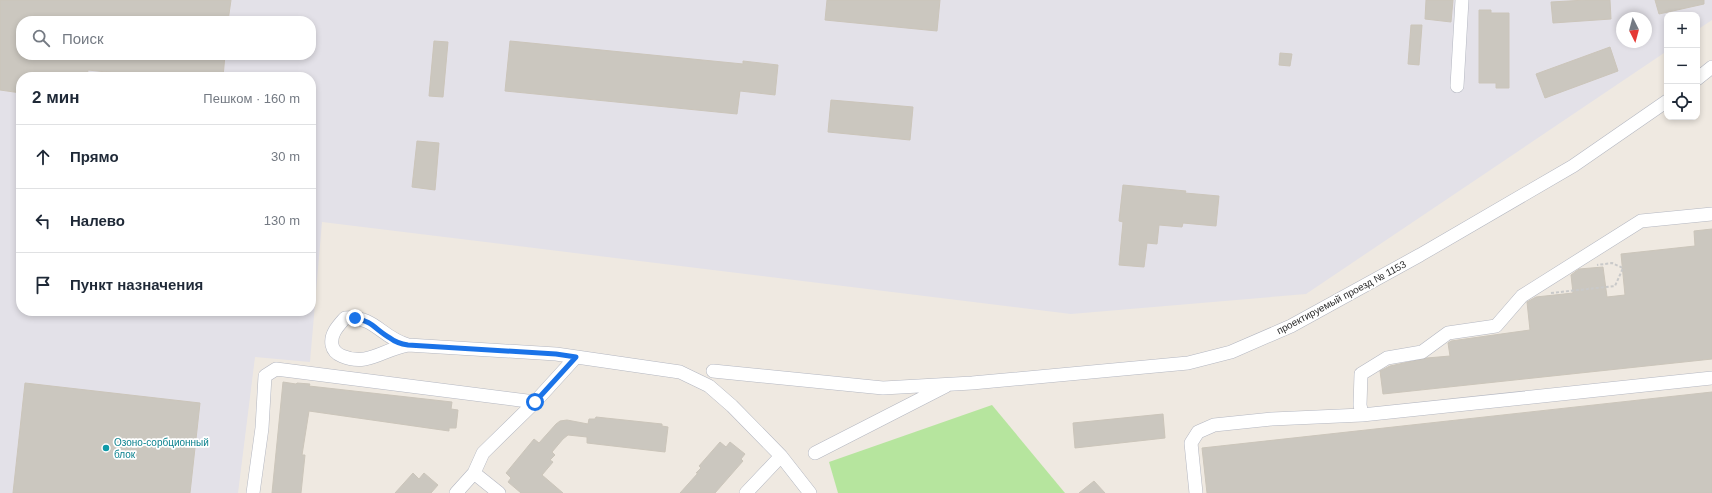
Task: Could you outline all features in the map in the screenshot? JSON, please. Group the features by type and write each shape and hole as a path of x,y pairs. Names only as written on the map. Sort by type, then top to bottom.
{"street":[{"path":"1456,86 1462,0"},
{"path":"1700,77 1712,68"},
{"name":"проектируемый проезд № 1153","path":"713,371 883,388 952,384 1188,363 1231,352 1291,326 1420,255 1573,166 1664,103"},
{"path":"1362,415 1360,405 1362,374 1387,358 1422,352 1448,333 1496,326 1522,296 1641,222 1712,214"},
{"path":"408,345 390,339 374,324 364,319 355,318 345,318 337,326 332,342 332,348 339,355 348,359 359,360 369,359 397,347 408,345 556,354 680,372 709,386 732,406 780,456 810,493"},
{"path":"456,493 474,473 483,453 535,402 576,357"},
{"path":"253,493 262,428 265,376 276,369 535,402"},
{"path":"1196,493 1191,443 1198,432 1214,425 1272,419 1362,415 1712,378"},
{"path":"815,453 952,384"},
{"path":"746,493 780,456"},
{"path":"474,473 499,493"}],"path":[{"path":"1545,294 1615,286 1623,268"}],"shaded area":[{"path":"0,0 1712,0 1712,20 1700,28 1700,12 1664,12 1664,53 1306,294 1071,314 322,222 316,292 316,72 16,72 16,316 314,316 310,362 255,357 238,493 0,493"}],"green space":[{"path":"992,405 1065,493 838,493 829,462"}],"building":[{"path":"0,0 231,0 229,16 16,16 16,60 225,60 223,72 107,72 88,70 88,72 16,72 16,92 0,90"},
{"path":"827,0 940,0 937,31 825,20"},
{"path":"1426,0 1453,0 1451,22 1425,19"},
{"path":"1610,0 1611,19 1553,23 1551,2"},
{"path":"1655,0 1704,0 1704,4 1659,14"},
{"path":"1479,10 1491,10 1491,13 1509,13 1509,88 1496,88 1496,83 1479,83"},
{"path":"1411,25 1422,25 1419,65 1408,64"},
{"path":"434,41 448,42 443,97 429,96"},
{"path":"510,41 743,64 743,61 778,65 775,95 740,91 737,114 505,91"},
{"path":"1610,47 1618,71 1545,98 1536,74"},
{"path":"1280,53 1292,54 1290,66 1279,65"},
{"path":"831,100 913,107 910,140 828,132"},
{"path":"417,141 439,143 435,190 412,187"},
{"path":"1123,185 1186,191 1185,193 1219,196 1216,226 1183,223 1182,227 1159,225 1157,244 1147,243 1144,267 1119,265 1123,222 1119,221"},
{"path":"1712,229 1712,359 1383,394 1380,371 1390,366 1427,358 1450,356 1448,343 1451,341 1530,330 1527,302 1536,297 1573,293 1571,275 1579,269 1603,267 1607,297 1625,295 1621,254 1695,246 1694,231"},
{"path":"283,382 452,402 451,409 458,410 456,428 449,428 449,431 309,411 302,455 305,455 301,493 272,493"},
{"name":"Озоно-сорбционный блок","path":"25,383 200,403 190,493 13,493"},
{"path":"1712,392 1712,493 1207,493 1202,448"},
{"path":"1163,414 1165,438 1075,448 1073,423"},
{"path":"596,417 662,424 662,426 668,427 665,452 587,443 587,437 568,435 552,452 555,455 550,460 553,462 542,475 563,493 521,493 508,482 511,478 506,473 534,439 539,443 560,421 567,420 588,424 589,419 595,419"},
{"path":"720,442 726,447 730,442 745,454 741,459 743,461 715,493 680,493 698,473 696,473 701,468 699,466"},
{"path":"413,473 419,479 424,473 438,485 431,493 395,493"},
{"path":"1094,481 1105,493 1079,493"}],"place":[{"name":"Озоно-сорбционный блок","path":"106,448"}],"route":[{"path":"355,318 364,319 374,324 390,339 398,343 408,345 556,354 576,357 535,402"}]}
